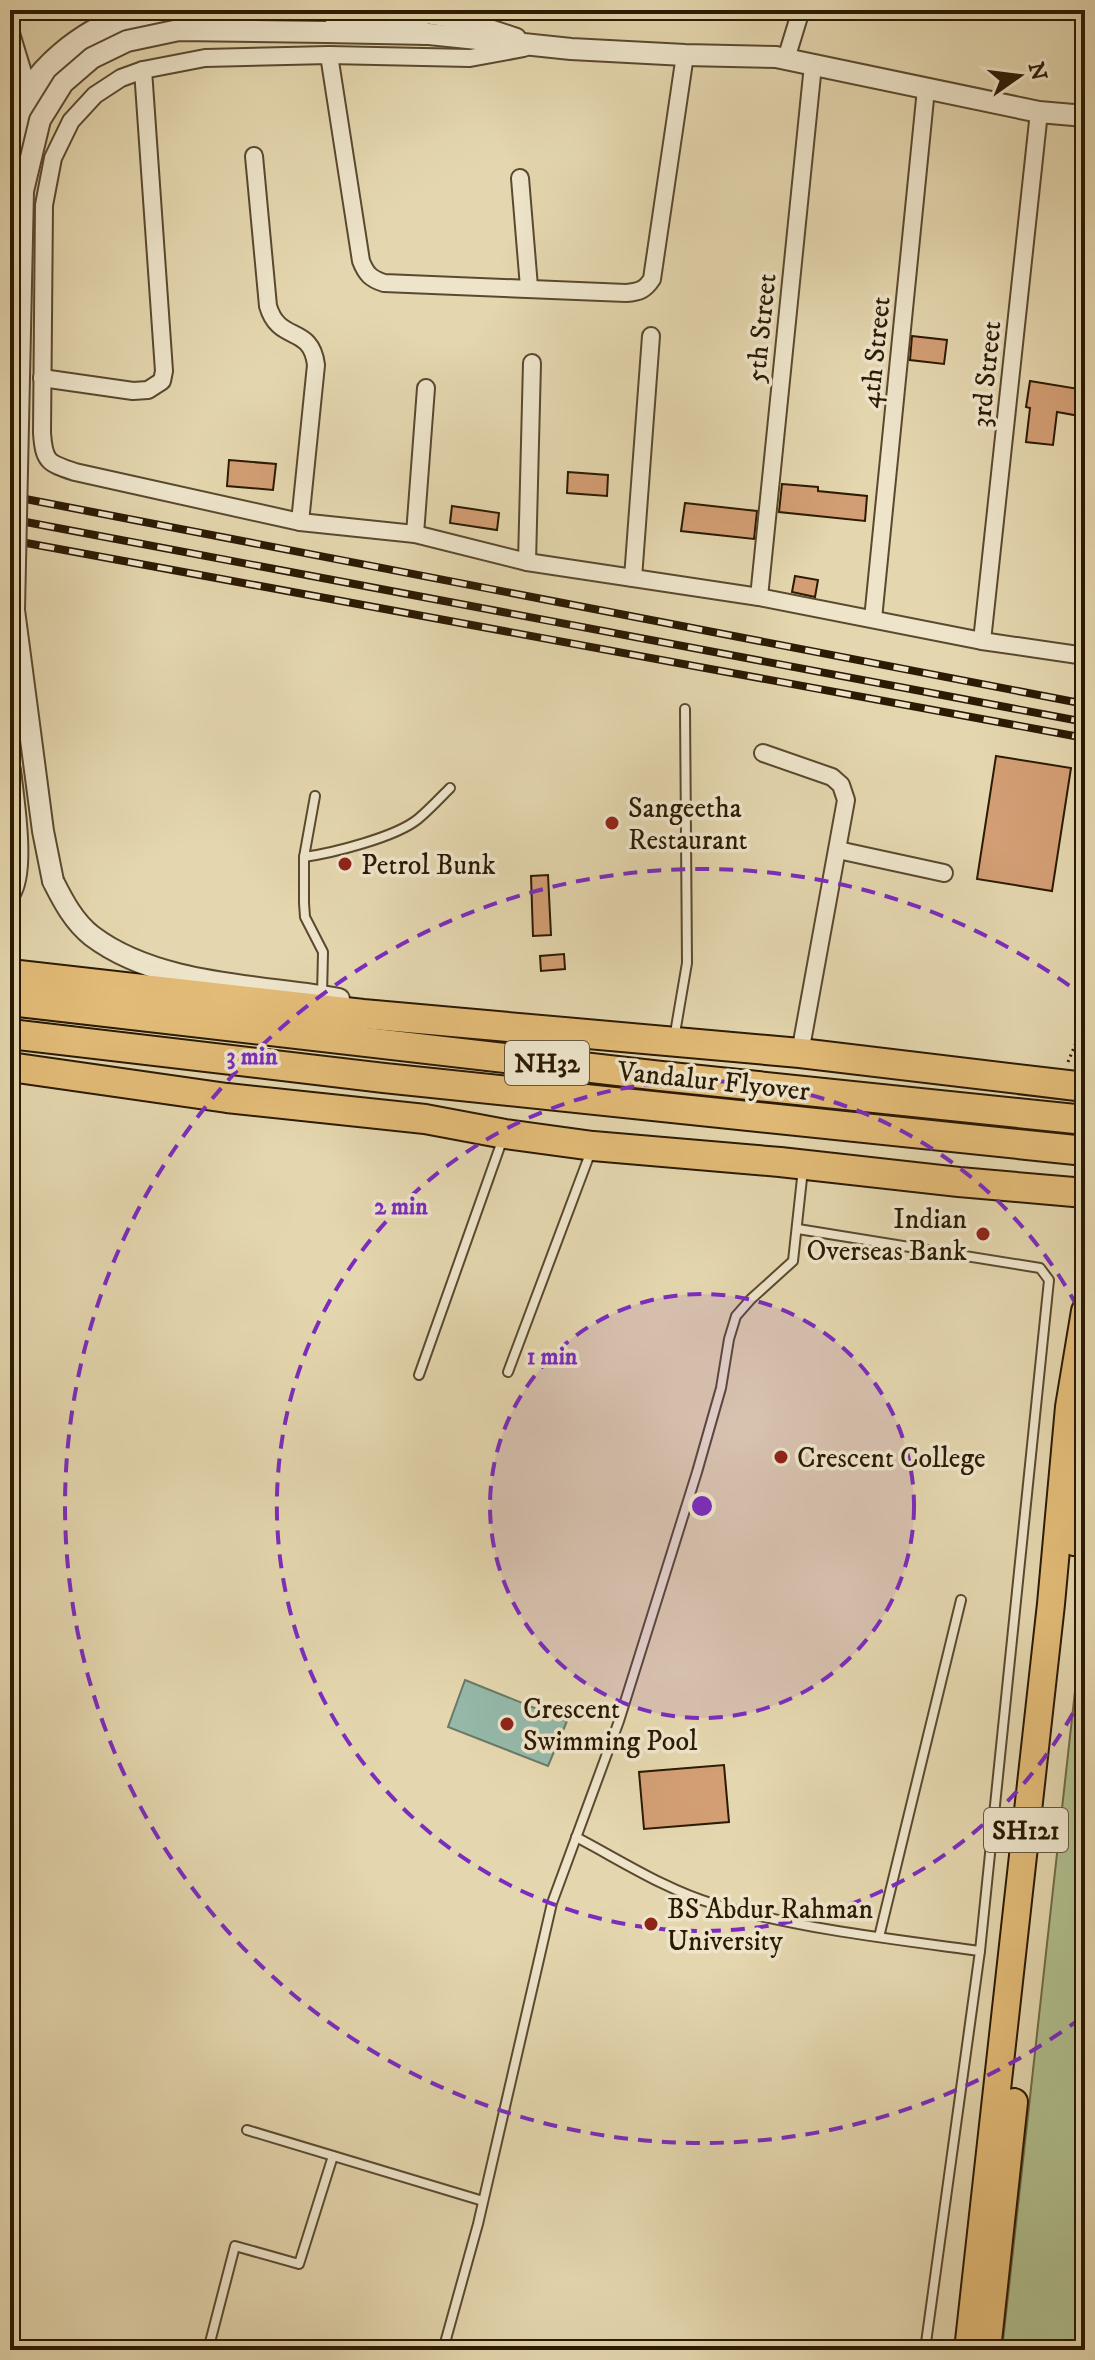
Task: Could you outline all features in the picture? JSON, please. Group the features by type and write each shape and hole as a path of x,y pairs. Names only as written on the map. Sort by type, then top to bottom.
{"highway":[{"path":"10,974 417,1018 800,1053 1072,1086"},
{"name":"Vandalur Flyover","path":"10,1001 661,1076 1085,1120"},
{"name":"Vandalur Flyover","path":"10,1034 384,1078 1085,1151"},
{"path":"10,1067 227,1098 425,1119 593,1146 1085,1193"}],"main road":[{"name":"SH121","path":"968,2350 1051,1604 1069,1407 1085,1311"},
{"name":"SH121","path":"987,2350 1085,1446"}],"street":[{"path":"10,122 27,86 49,60 94,27 133,10"},
{"path":"391,10 472,22 537,44"},
{"path":"786,59 801,10"},
{"path":"10,181 17,140 41,85 67,58 111,31 147,20 217,13 323,14 411,20 424,34"},
{"path":"10,30 27,86"},
{"path":"417,1018 290,990 170,973 122,955 90,935 66,907 53,881 43,831 14,610 23,191 40,120 63,83 92,58 127,41 179,30 424,34 685,55 786,59 1039,112 1085,116"},
{"path":"49,461 43,451 44,205 53,158 71,121 95,95 121,78 143,70 205,58 329,55 470,58 537,44"},
{"path":"329,55 361,261 372,279 384,283 626,293 638,292 652,279 685,55"},
{"name":"5th Street","path":"759,597 813,65"},
{"path":"42,378 133,391 148,390 162,381 164,371 143,70"},
{"name":"4th Street","path":"873,619 926,89"},
{"name":"3rd Street","path":"982,641 1039,112"},
{"path":"254,156 268,306 277,325 305,338 310,344 316,365 300,522"},
{"path":"520,178 529,287"},
{"path":"633,578 651,336"},
{"path":"527,562 532,363"},
{"path":"415,534 426,388"},
{"path":"10,450 75,472 300,522 415,534 527,562 759,597 982,641 1085,656"},
{"path":"763,753 832,777 841,785 846,800 800,1053"},
{"path":"10,770 17,846 15,885 10,893"},
{"path":"838,850 944,873"}],"lane":[{"path":"674,1040 687,963 685,709"},
{"path":"304,857 374,839 401,828 416,820 450,788"},
{"path":"315,796 304,857 305,917 323,952 322,996"},
{"path":"419,1375 505,1134"},
{"path":"508,1372 593,1146"},
{"path":"443,2350 483,2201 552,1903 619,1721 697,1472 721,1388 736,1316 793,1261 804,1164"},
{"path":"798,1229 1040,1268 1049,1280 980,1951 925,2350"},
{"path":"879,1937 961,1600"},
{"path":"576,1837 658,1880 712,1903 828,1930 980,1951"},
{"path":"247,2130 483,2201"},
{"path":"208,2350 235,2246 299,2264 333,2156"}],"path":[{"path":"1072,1086 1085,1021"}],"green space":[{"path":"1085,1601 1085,2350 1002,2350"}],"shaded area":[{"name":"Crescent Swimming Pool","path":"465,1680 567,1721 548,1766 448,1727"}],"building":[{"path":"912,336 947,340 944,364 910,360"},
{"path":"1030,381 1085,390 1085,417 1057,412 1053,445 1026,442"},
{"path":"229,460 276,464 273,490 227,486"},
{"path":"568,472 608,475 607,496 567,493"},
{"path":"782,484 867,496 865,521 779,512"},
{"path":"685,503 757,511 754,539 681,531"},
{"path":"452,506 499,513 497,530 450,523"},
{"path":"795,576 818,580 815,597 792,592"},
{"path":"996,756 1071,768 1052,891 977,879"},
{"path":"548,875 551,935 533,936 531,876"},
{"path":"564,954 565,969 541,971 540,956"},
{"path":"724,1765 729,1822 644,1829 639,1772"}],"railway":[{"path":"10,496 1085,704"},
{"path":"10,519 1085,722"},
{"path":"10,540 1085,738"}],"place":[{"name":"Sangeetha Restaurant","path":"612,823"},
{"name":"Petrol Bunk","path":"345,864"},
{"name":"Indian Overseas Bank","path":"983,1234"},
{"name":"Crescent College","path":"781,1457"},
{"name":"Crescent Swimming Pool","path":"507,1724"},
{"name":"BS Abdur Rahman University","path":"651,1924"}]}
